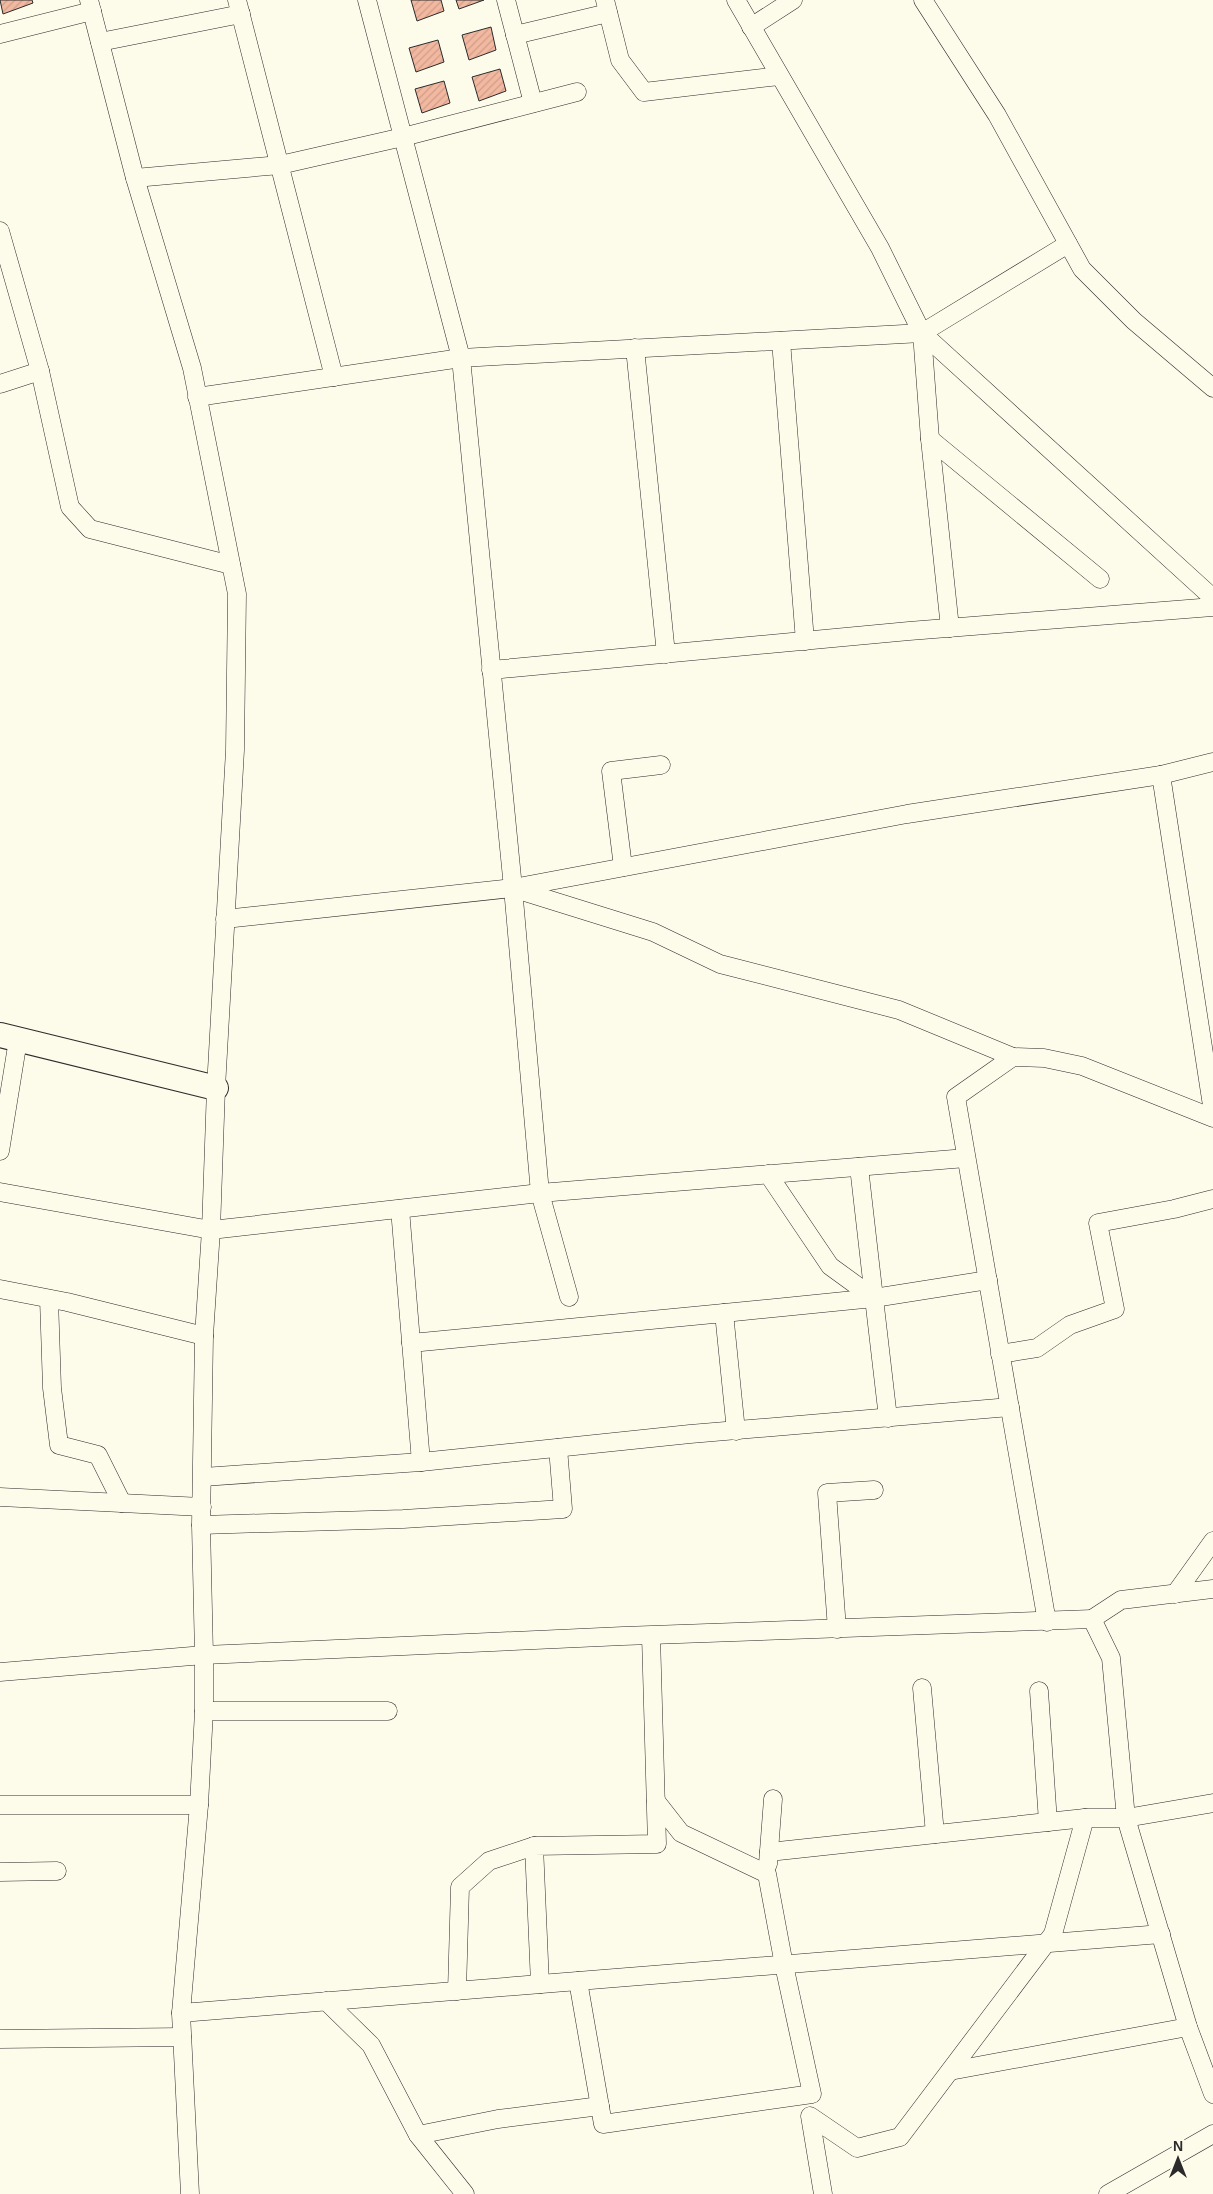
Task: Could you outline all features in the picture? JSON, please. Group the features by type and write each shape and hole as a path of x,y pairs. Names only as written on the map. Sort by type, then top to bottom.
{"street":[{"path":"367,0 461,358 513,888 540,1193 569,1296"},
{"path":"506,0 533,103"},
{"path":"736,0 880,248 922,334 930,439 950,628"},
{"path":"751,26 792,0"},
{"path":"923,0 997,115 1082,269 1134,321 1213,388"},
{"path":"0,34 91,6 136,178 192,368 237,594 235,750 204,1336 201,1516 204,1711 199,1804 181,2012 190,2194"},
{"path":"515,35 607,6 620,60 644,92 779,76"},
{"path":"100,42 239,7 334,377"},
{"path":"136,178 280,165 403,138 577,92"},
{"path":"0,231 40,371 70,507 90,529 231,565"},
{"path":"198,397 461,358 922,334 1068,244"},
{"path":"922,334 1213,598"},
{"path":"781,341 805,641"},
{"path":"635,348 666,654"},
{"path":"0,384 40,371"},
{"path":"930,439 1100,579"},
{"path":"491,670 950,628 1213,607"},
{"path":"225,919 513,888 907,814 1161,775 1213,762"},
{"path":"624,867 611,771 661,765"},
{"path":"1161,775 1213,1112"},
{"path":"513,888 653,932 720,964 899,1010 1013,1057 1044,1058 1082,1066 1213,1118"},
{"path":"0,1151 9,1038 216,1088"},
{"path":"1013,1057 956,1097 1047,1622"},
{"path":"0,1192 211,1230 540,1193 966,1158"},
{"path":"859,1167 888,1418"},
{"path":"768,1174 830,1266 874,1298"},
{"path":"1000,1354 1037,1348 1070,1325 1114,1309 1098,1223 1174,1209 1213,1199"},
{"path":"400,1209 421,1462"},
{"path":"411,1342 874,1298 988,1280"},
{"path":"0,1289 204,1336"},
{"path":"49,1299 52,1388 59,1445 98,1455 122,1503"},
{"path":"724,1313 736,1431"},
{"path":"203,1477 421,1462 736,1431 1010,1407"},
{"path":"0,1497 122,1503 201,1516 403,1519 563,1509 558,1448"},
{"path":"837,1629 827,1493 874,1490"},
{"path":"1175,1594 1213,1541"},
{"path":"0,1672 204,1656 1092,1619 1121,1600 1213,1590"},
{"path":"1092,1619 1111,1658 1126,1818 1188,2027 1213,2094"},
{"path":"457,1991 460,1887 489,1861 534,1846 657,1844 650,1636"},
{"path":"922,1688 935,1834"},
{"path":"1039,1691 1048,1822"},
{"path":"204,1711 388,1711"},
{"path":"578,1981 603,2124 812,2094 784,1965 767,1874 773,1799"},
{"path":"656,1801 681,1833 767,1874"},
{"path":"769,1852 1085,1818 1126,1818 1213,1803"},
{"path":"0,1805 199,1804"},
{"path":"823,2194 810,2116 857,2148 900,2137 1053,1934 1085,1818"},
{"path":"534,1846 540,1984"},
{"path":"0,1872 57,1871"},
{"path":"181,2012 1161,1934"},
{"path":"326,2001 371,2045 418,2135 465,2194"},
{"path":"950,2071 1188,2027"},
{"path":"0,2039 182,2037"},
{"path":"418,2135 498,2119 600,2106"},
{"path":"1108,2194 1213,2134"}],"building":[{"path":"0,0 32,0 33,3 3,14"},
{"path":"411,0 441,0 444,11 417,21"},
{"path":"456,0 484,0 459,9"},
{"path":"491,27 496,50 469,60 462,35"},
{"path":"438,40 444,62 416,72 409,48"},
{"path":"500,69 506,91 479,101 472,77"},
{"path":"444,81 450,103 422,113 415,89"}]}
